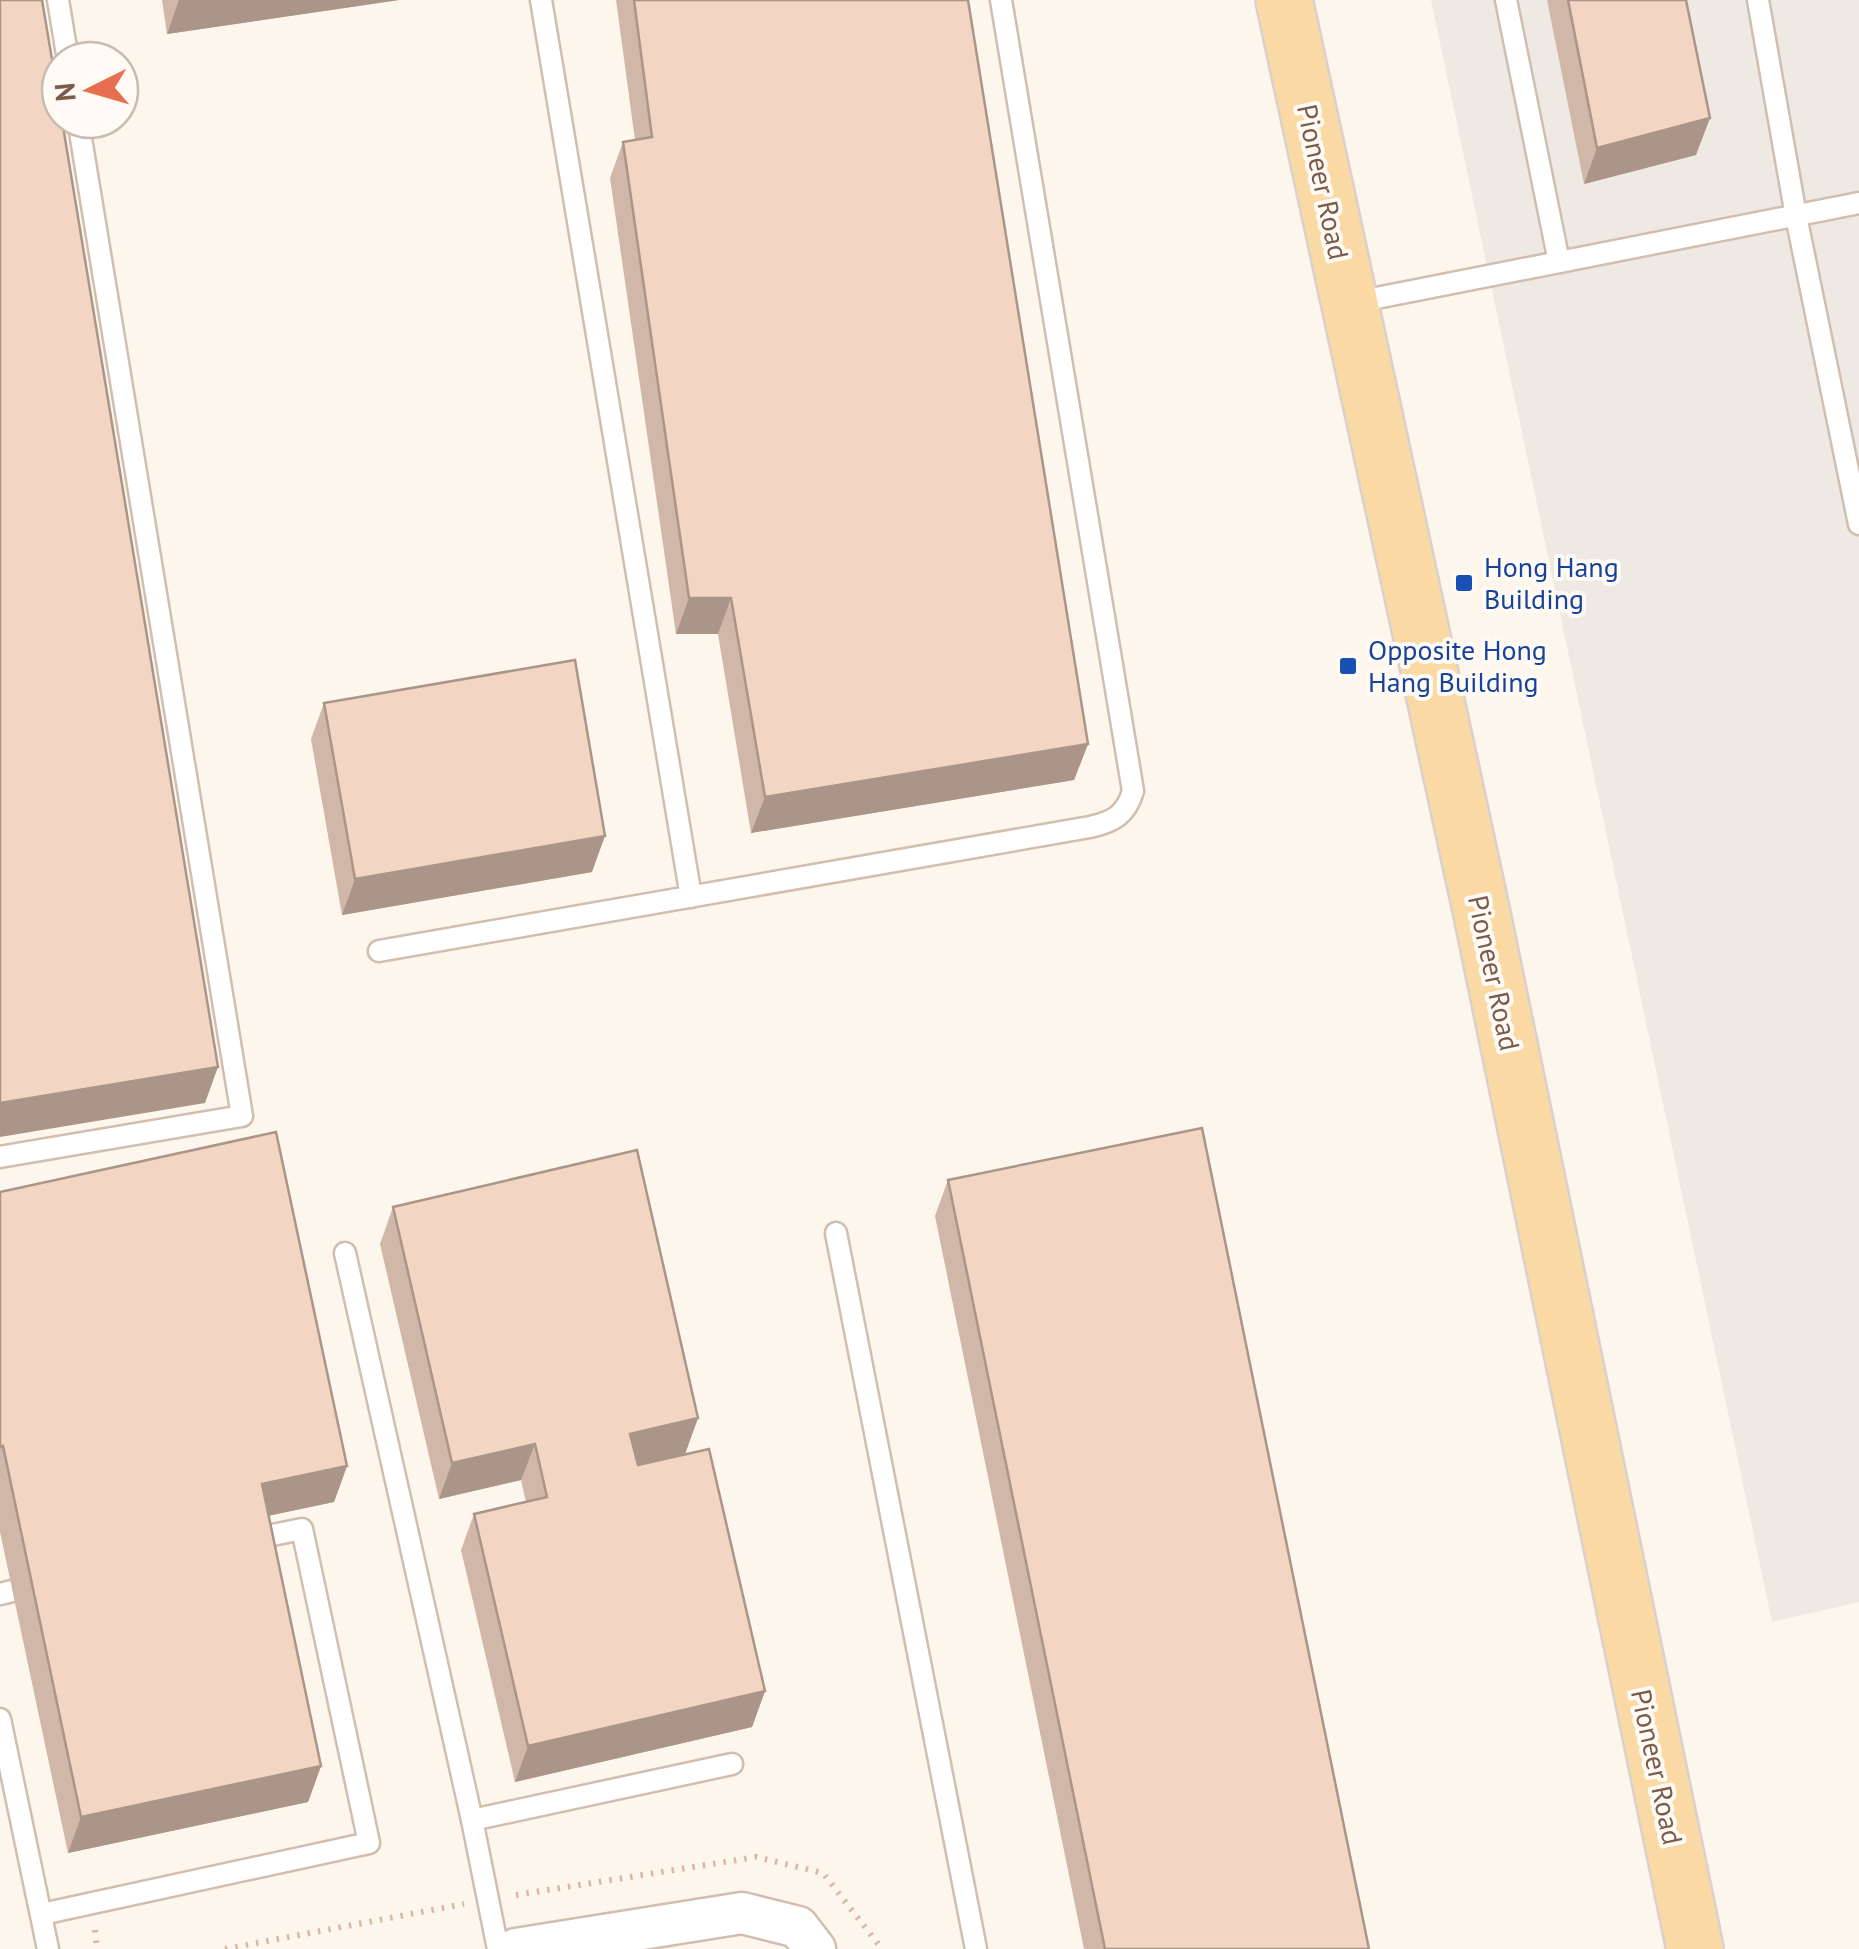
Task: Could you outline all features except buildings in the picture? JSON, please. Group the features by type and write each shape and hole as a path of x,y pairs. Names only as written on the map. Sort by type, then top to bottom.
{"main road":[{"name":"Pioneer Road","path":"1284,0 1482,914 1695,1949"}],"street":[{"path":"516,1949 742,1913 798,1927 814,1949"}],"lane":[{"path":"58,0 65,40"},
{"path":"541,0 690,896"},
{"path":"379,951 1114,822 1129,805 1134,792 1001,0"},
{"path":"1506,0 1559,262"},
{"path":"1758,0 1796,216 1859,524"},
{"path":"0,1157 242,1116 81,140"},
{"path":"1350,303 1859,203"},
{"path":"836,1232 976,1949"},
{"path":"345,1253 498,1949"},
{"path":"42,1914 370,1843 302,1529 252,1539"},
{"path":"0,1720 48,1949"},
{"path":"472,1820 732,1764"}],"path":[{"path":"94,1928 97,1949"}],"shaded area":[{"path":"1431,0 1859,0 1859,1602 1772,1622"}],"place":[{"name":"Hong Hang Building","path":"1464,583"},
{"name":"Opposite Hong Hang Building","path":"1348,666"}]}
